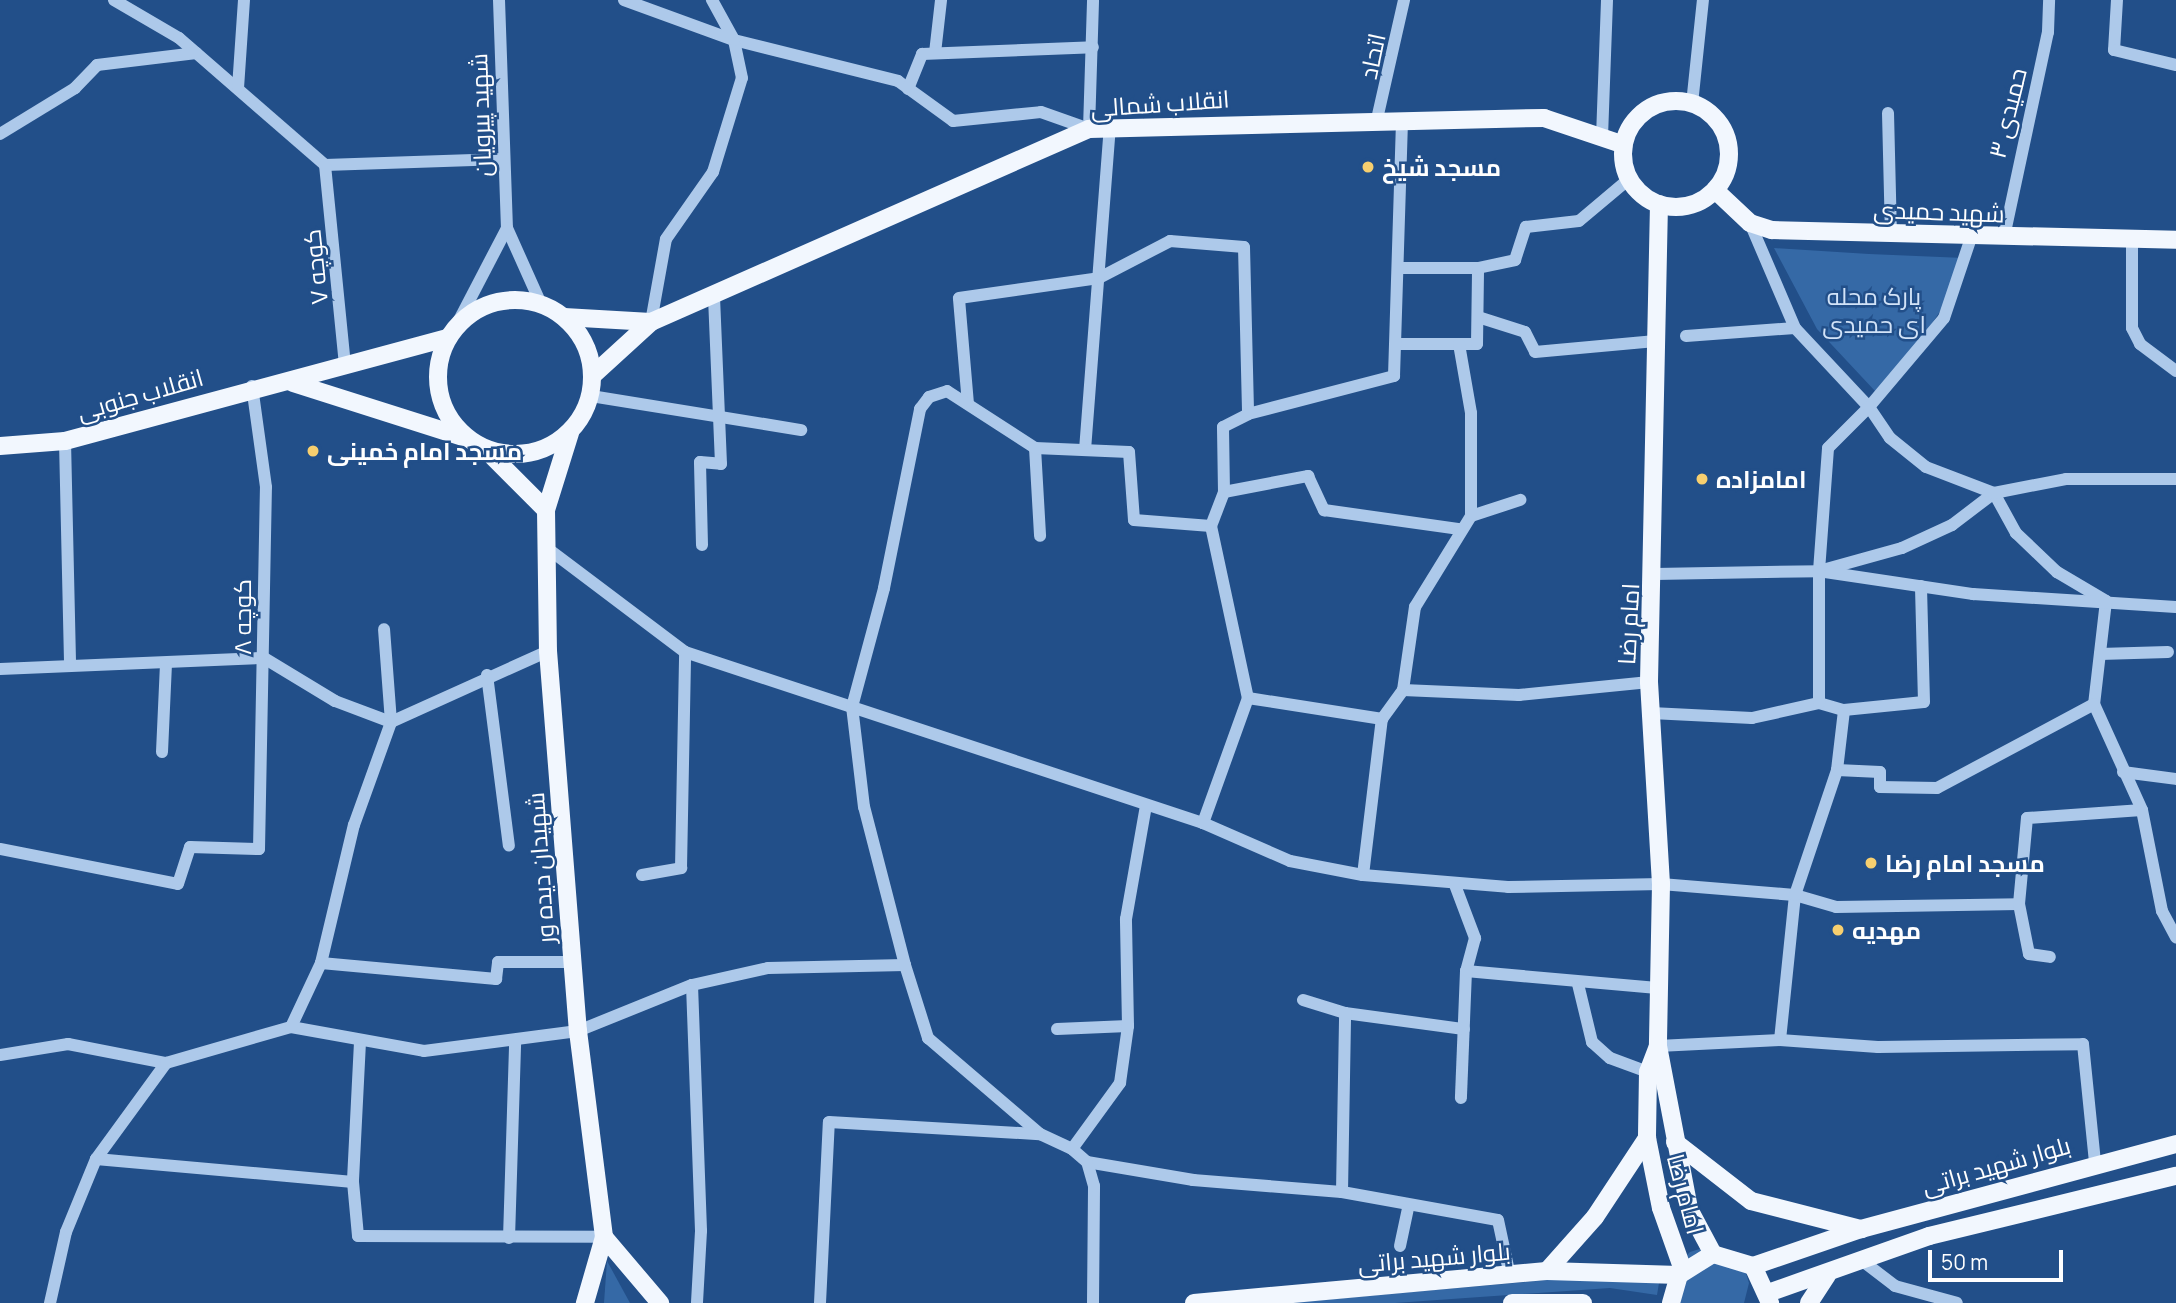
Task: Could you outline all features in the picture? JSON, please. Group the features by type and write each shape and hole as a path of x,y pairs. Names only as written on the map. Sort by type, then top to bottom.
{"main road":[{"path":"1663,102 1692,104 1712,115 1729,146 1715,190 1683,207 1659,204 1629,179 1624,145 1635,118 1647,109 1663,102"},
{"name":"انقلاب شمالی","path":"651,322 714,298 1089,130 1110,127 1377,119 1402,124 1544,118 1624,145"},
{"path":"1715,190 1750,223"},
{"name":"امام رضا","path":"1659,204 1655,574 1649,682 1661,884 1658,1046 1674,1142 1689,1209 1713,1254"},
{"name":"شهید حمیدی","path":"1750,223 1772,230 2176,240"},
{"path":"293,383 452,332 495,302 541,304 564,317 589,353 593,375 591,396 570,433 530,454 485,449"},
{"path":"564,317 651,322"},
{"path":"593,375 651,322"},
{"path":"452,332 437,380 451,421 466,438"},
{"path":"293,383 466,438 485,449 546,510"},
{"name":"انقلاب جنوبی","path":"0,446 65,441 251,386 293,383"},
{"name":"شهیدان دیده ور","path":"570,433 546,510 548,651 571,962 604,1237 585,1303"},
{"name":"امام رضا","path":"1658,1046 1648,1072 1647,1138 1661,1208 1681,1273"},
{"path":"1547,1271 1595,1217 1647,1138"},
{"path":"1674,1142 1751,1201 1861,1228"},
{"name":"بلوار شهید براتی","path":"1753,1265 1861,1228 2095,1163 2176,1144"},
{"name":"بلوار شهید براتی","path":"1769,1298 1828,1275 1860,1259 1929,1236 2176,1176"},
{"path":"604,1237 660,1303"},
{"path":"1671,1303 1681,1273 1713,1254 1753,1265 1769,1298"},
{"name":"بلوار شهید براتی","path":"1194,1303 1547,1271 1681,1273"},
{"path":"1809,1303 1828,1275"},
{"path":"1512,1303 1581,1303"}],"street":[{"path":"114,0 196,53 325,165 503,159"},
{"path":"239,88 244,0"},
{"name":"شهید پیرویان","path":"499,0 507,228"},
{"path":"624,0 734,40 908,89 953,121 1041,112 1089,130 1093,0"},
{"path":"651,322 666,239 713,172 743,78 734,40 712,0"},
{"path":"935,53 941,0"},
{"name":"اتحاد","path":"1377,119 1404,0"},
{"path":"1602,137 1607,0"},
{"path":"1692,104 1703,0"},
{"name":"حمیدی ۳","path":"2004,237 2048,32 2049,0"},
{"path":"2118,0 2114,50 2176,65"},
{"path":"908,89 922,54 1093,47"},
{"path":"0,134 75,88 97,65 196,53"},
{"path":"1888,113 1891,234"},
{"path":"1203,823 1248,698 1211,526 1224,492 1223,427 1248,414 1394,376 1402,124"},
{"path":"1085,450 1110,127"},
{"name":"کوچه ۷","path":"325,165 345,365"},
{"path":"1398,268 1478,268 1515,260 1526,227 1578,221 1629,179"},
{"path":"1750,223 1795,328 1869,407 1890,439 1926,467 1994,493 2016,533 2057,572 2106,601"},
{"path":"507,228 541,304"},
{"path":"452,332 507,228"},
{"path":"1819,703 1819,571 1828,449 1869,407 1944,318 1972,235"},
{"path":"2132,239 2132,328 2140,344 2176,371"},
{"path":"968,404 959,298 1100,278 1170,242 1244,247 1248,414"},
{"path":"1397,344 1477,344 1478,268"},
{"path":"702,545 700,462 721,464 714,298"},
{"path":"1478,317 1525,332 1535,352 1656,341"},
{"path":"1686,336 1795,328"},
{"path":"1459,344 1471,413 1471,516"},
{"name":"کوچه ۸","path":"0,849 178,884 190,847 259,849 266,487 251,386"},
{"path":"1211,526 1134,520 1129,452 1035,448 947,391 929,397 920,409 887,576 852,707 864,807 905,965 928,1038 1040,1134 1072,1149 1087,1162 1193,1180 1342,1192 1408,1207 1498,1220 1510,1276"},
{"path":"591,396 721,422 801,430"},
{"path":"65,441 70,666"},
{"path":"1035,448 1040,536"},
{"path":"1224,492 1308,476 1324,510 1461,529"},
{"path":"1819,571 1902,548 1952,525 1994,493 2066,479 2176,479"},
{"path":"1363,875 1382,719 1403,690 1415,607 1471,516 1520,500"},
{"path":"547,548 685,652 1203,823 1290,861 1363,875 1455,885 1661,884 1795,895 1836,907 2019,904"},
{"path":"1655,574 1819,571 1921,586 2176,607"},
{"path":"1651,713 1752,718 1819,703 1844,710 1924,702 1921,586"},
{"path":"2106,601 2094,704 2142,810 2162,911 2176,937"},
{"path":"291,1027 321,963 354,825 391,722 384,629"},
{"path":"0,669 166,665 264,658 335,701 391,722 487,675 548,651"},
{"path":"642,875 681,868 685,652"},
{"path":"2100,654 2168,652"},
{"path":"162,752 166,665"},
{"path":"487,675 509,846"},
{"path":"1403,690 1519,695 1649,682"},
{"path":"1248,698 1382,719"},
{"path":"1837,769 1880,772 1880,788 1937,788 2094,704"},
{"path":"1780,1040 1795,895 1837,769 1844,710"},
{"path":"2123,772 2176,779"},
{"path":"1072,1149 1120,1083 1128,1026 1126,919 1146,806"},
{"path":"2050,957 2029,954 2019,904 2027,818 2142,810"},
{"path":"1455,885 1475,938 1466,971 1461,1098"},
{"path":"2162,911 2176,913"},
{"path":"321,963 496,979 498,962 571,962"},
{"path":"0,1055 68,1044 166,1063 291,1027 360,1042 424,1051 514,1042 578,1031 692,985 768,968 905,965"},
{"path":"1466,971 1577,984 1657,988"},
{"path":"1577,984 1592,1042 1610,1058 1648,1072"},
{"path":"692,985 701,1231 697,1303"},
{"path":"1303,1000 1345,1013 1464,1029"},
{"path":"1342,1192 1345,1013"},
{"path":"1057,1029 1128,1026"},
{"path":"1658,1046 1780,1040 1878,1047 2083,1044 2095,1163"},
{"path":"360,1042 353,1182 356,1228 365,1240 604,1237"},
{"path":"509,1238 514,1042"},
{"path":"50,1303 66,1232 96,1159 166,1063"},
{"path":"820,1303 829,1122 1040,1134"},
{"path":"96,1159 353,1182"},
{"path":"1087,1162 1094,1186 1093,1303"},
{"path":"1400,1246 1408,1207"},
{"path":"1860,1259 1895,1286 1958,1303"}],"green space":[{"name":"پارک محله ای حمیدی","path":"1774,248 1964,258 1945,304 1901,369 1875,391 1817,329"},
{"path":"1709,1246 1743,1264 1749,1283 1744,1303 1677,1303 1676,1266 1690,1252"},
{"path":"607,1261 630,1303 604,1303"},
{"path":"1660,1277 1657,1295 1610,1288 1395,1303 1286,1303 1548,1280"}],"place":[{"name":"مسجد شیخ","path":"1368,167"},
{"name":"مسجد امام خمینی","path":"313,451"},
{"name":"امامزاده","path":"1702,479"},
{"name":"مسجد امام رضا","path":"1871,863"},
{"name":"مهدیه","path":"1838,930"}]}
